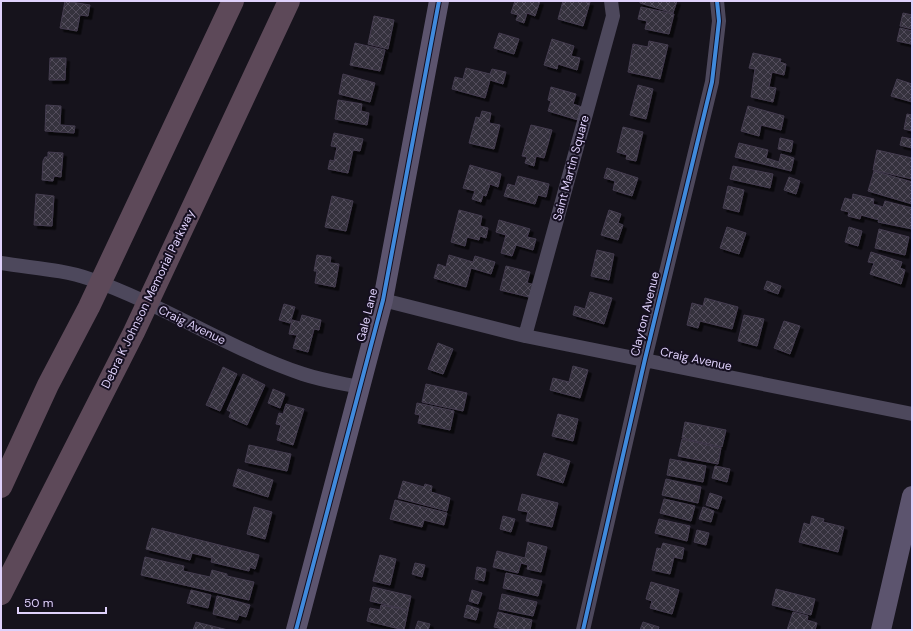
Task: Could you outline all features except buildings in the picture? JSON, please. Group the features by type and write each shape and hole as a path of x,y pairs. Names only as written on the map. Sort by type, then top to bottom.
{"highway":[{"path":"1,472 89,307 233,1"},
{"name":"Debra K Johnson Memorial Parkway","path":"1,594 134,332 289,1"},
{"path":"1,487 48,385"},
{"path":"1,604 23,550"}],"street":[{"name":"Gale Lane","path":"296,630 383,300 439,1"},
{"name":"Saint Martin Square","path":"525,336 613,16 611,1"},
{"name":"Clayton Avenue","path":"583,630 645,359 712,82 719,21 717,1"},
{"name":"Craig Avenue","path":"1,263 59,272 89,279 161,309 304,375 359,387"},
{"name":"Craig Avenue","path":"383,300 525,336 912,414"},
{"path":"881,630 912,496"}],"cycle path":[{"path":"296,630 383,300 439,1"},
{"path":"583,630 645,359 712,82 719,21 717,1"}]}
